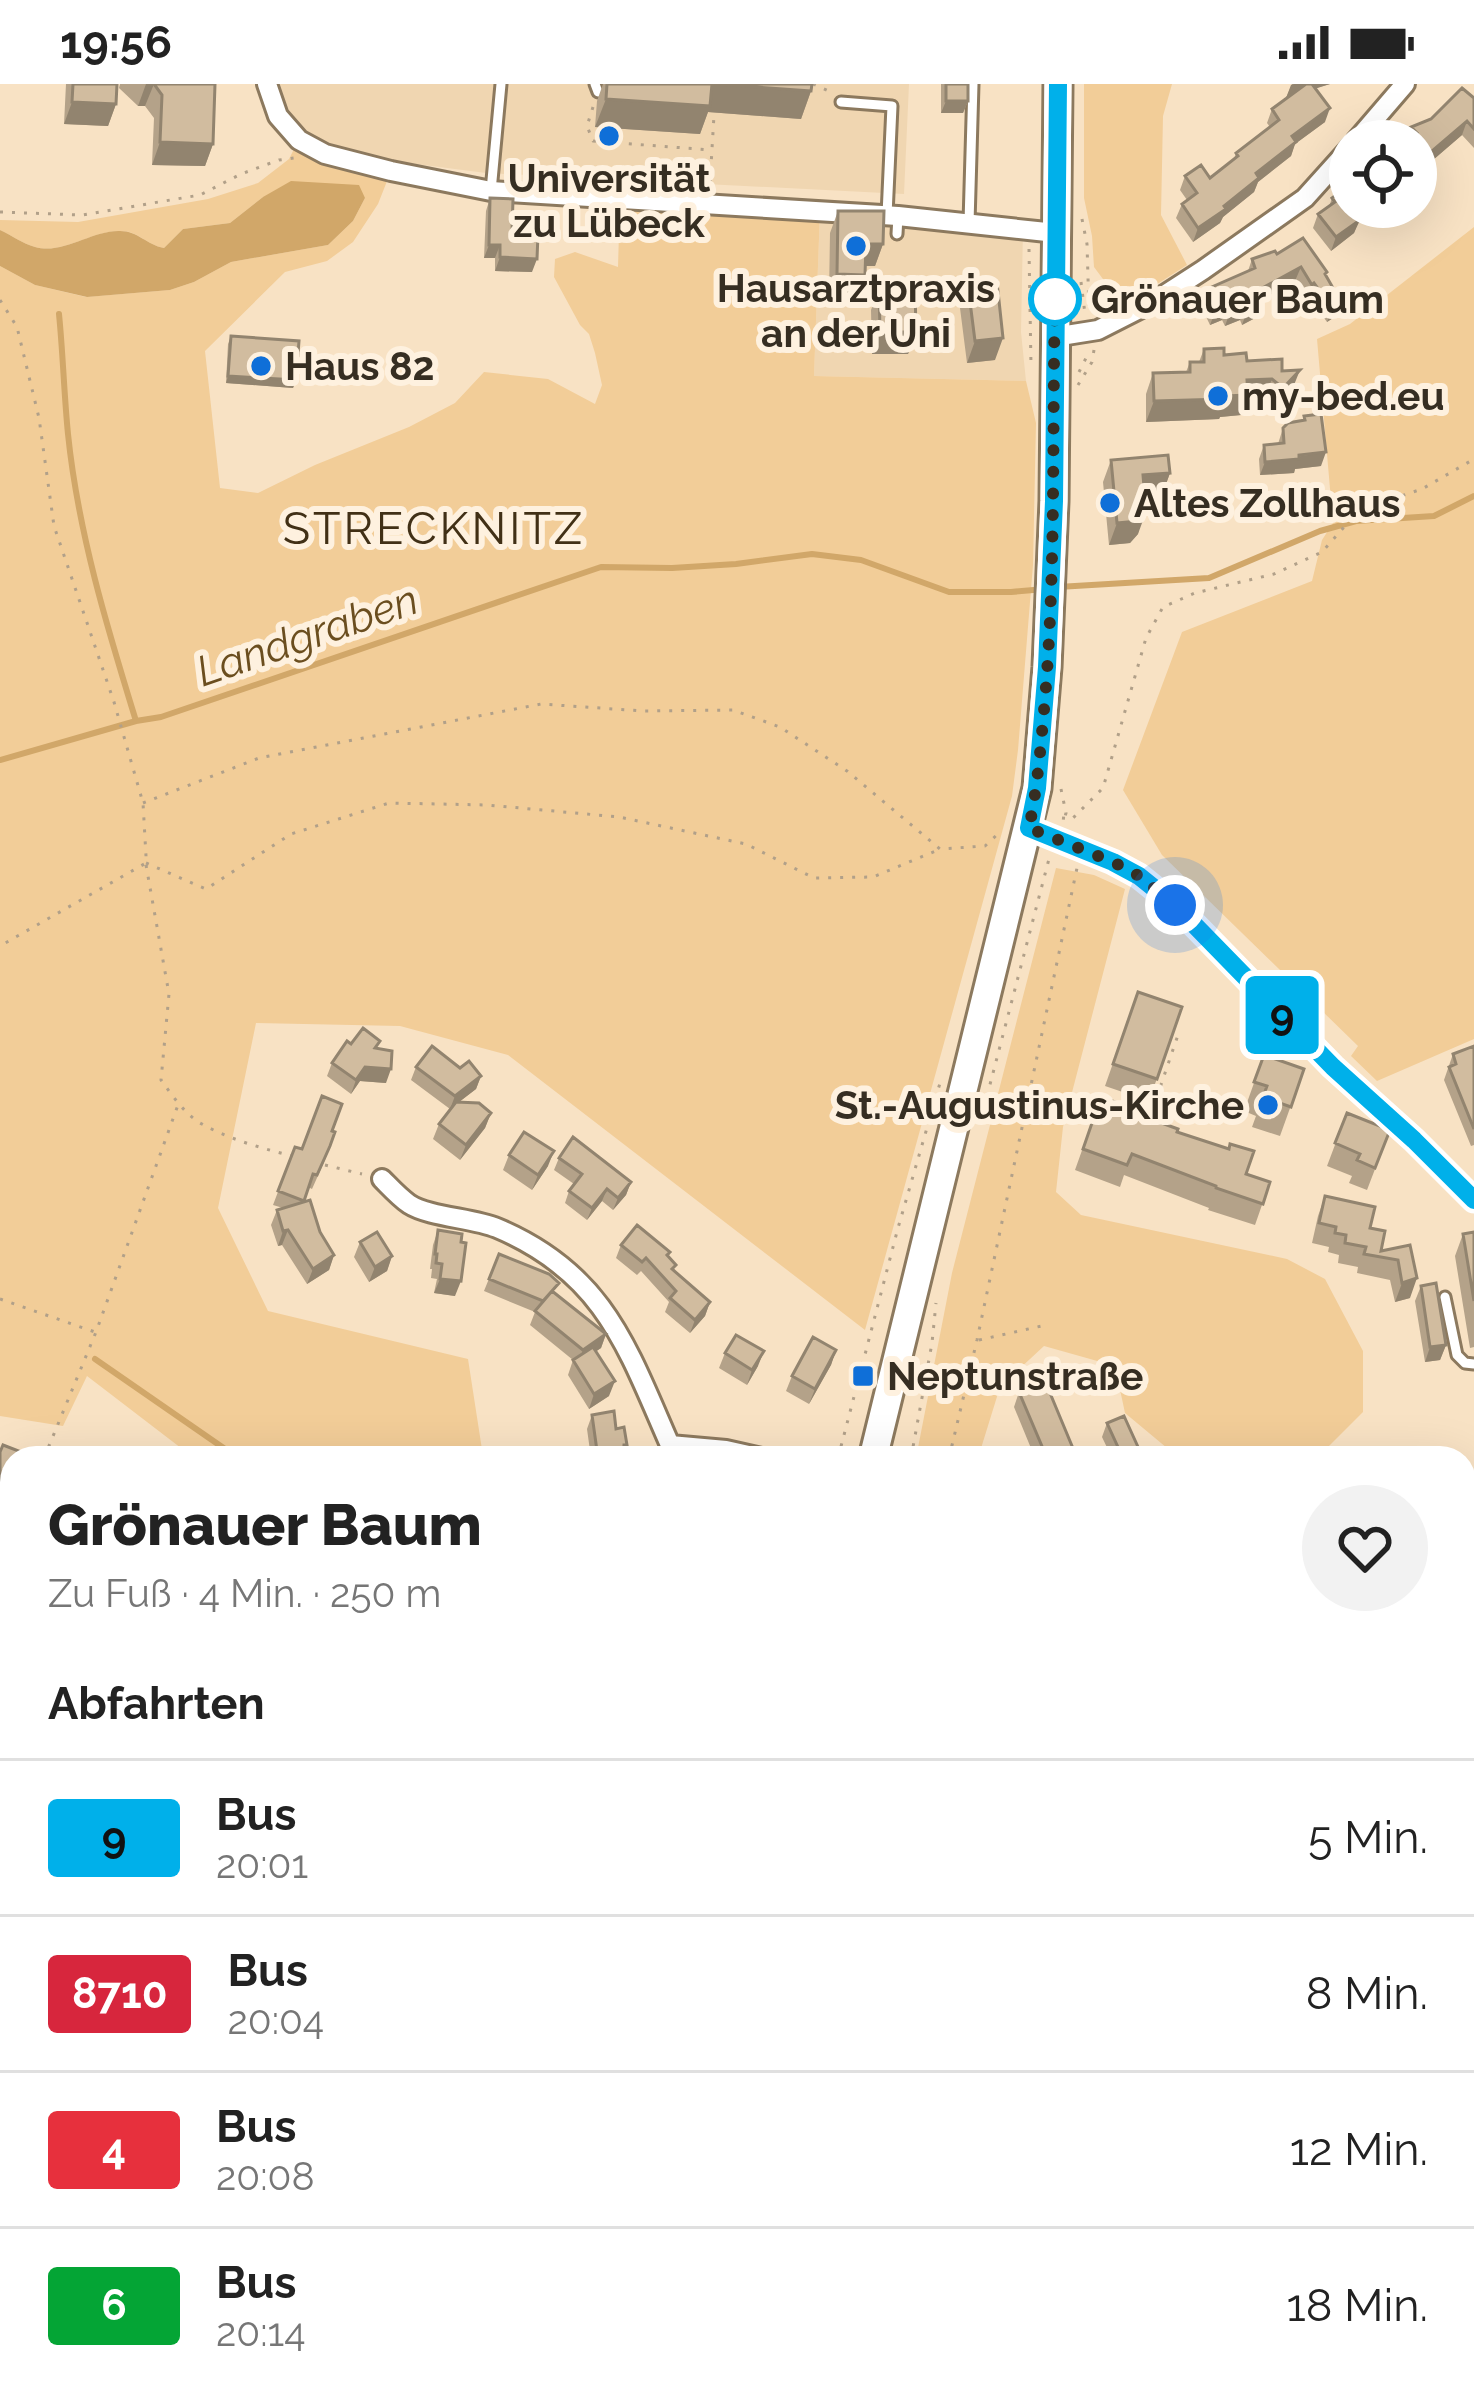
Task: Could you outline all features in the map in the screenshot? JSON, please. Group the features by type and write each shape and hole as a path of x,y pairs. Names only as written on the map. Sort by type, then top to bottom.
{"main road":[{"path":"876,1446 1037,788 1051,601 1058,84"}],"street":[{"path":"267,84 278,116 299,140 325,154 491,191 1056,233"},
{"path":"1372,120 1396,87"},
{"path":"1054,337 1099,329 1155,301 1305,198 1329,171"},
{"path":"1030,830 1139,876 1175,905 1333,1067 1474,1200"},
{"path":"382,1179 412,1206 493,1226 567,1268 620,1332 665,1446"}],"lane":[{"path":"491,191 501,84"},
{"path":"969,223 973,84"},
{"path":"841,102 892,106 894,222"},
{"path":"1444,1298 1456,1355 1465,1364 1474,1364"}],"path":[{"path":"814,84 830,89 841,102"},
{"path":"596,88 587,126 593,141 711,150"},
{"path":"710,204 714,113"},
{"path":"0,212 82,215 200,195 279,160 325,154"},
{"path":"0,300 16,327 39,418 54,526 143,803 146,863 170,994 161,1080 198,1122 255,1147 298,1158"},
{"path":"1062,818 1072,819 1103,788 1146,638 1163,607 1195,593 1274,574 1322,553 1359,510 1422,489 1474,459"},
{"path":"143,803 260,758 541,704 643,711 734,710 779,728 847,771 940,849"},
{"path":"146,863 206,889 291,834 389,803 487,805 619,818 746,844 814,878 873,877 940,849 985,846 1030,830"},
{"path":"1003,844 1030,830"},
{"path":"984,1106 1030,830"},
{"path":"952,1446 1081,848"},
{"path":"0,946 146,863"},
{"path":"1147,1127 1179,1032"},
{"path":"841,1446 944,1070"},
{"path":"49,1446 96,1332 178,1103"},
{"path":"320,1163 382,1179"},
{"path":"913,1446 937,1298"},
{"path":"0,1299 96,1332"},
{"path":"977,1340 1046,1324"}],"shaded area":[{"name":"Universität zu Lübeck","path":"267,84 909,84 904,194 486,173 346,155 278,116"},
{"path":"1084,84 1172,84 1163,116 1161,215 1187,265 1123,306 1094,267 1084,198"},
{"path":"297,143 391,171 378,204 353,242 327,261 285,272 205,351 220,488 258,493 409,427 455,403 484,372 548,379 595,404 602,385 595,353 589,334 554,277 555,259 575,252 618,267 620,199 820,211 814,376 1026,381 1036,423 1033,565 1012,796 865,1330 508,1055 400,1026 256,1023 218,1208 268,1311 468,1359 481,1446 178,1446 87,1376 63,1426 0,1416 0,266 35,285 86,297 170,290 231,262 328,245 353,221 365,198 263,197 230,223 183,229 164,248 121,231 46,249 0,230 0,220 78,222 208,199 258,183 289,159"},
{"path":"291,181 359,185 365,198 353,221 328,245 231,262 170,290 87,297 35,285 0,266 0,230 46,249 120,231 164,248 183,229 230,223"},
{"path":"820,211 1023,229 1021,332 1026,381 814,376"},
{"path":"1474,227 1474,1039 1377,1081 1351,1056 1358,1046 1162,855 1123,790 1182,632 1312,581 1322,540 1333,523 1317,339 1350,324"},
{"path":"1056,868 1094,875 1125,889 1063,1127 1056,1192 1081,1215 1287,1259 1325,1279 1363,1351 1363,1412 1329,1446 1165,1446 1125,1413 1115,1366 1044,1346 1000,1387 982,1446 918,1446 952,1273"}],"building":[{"path":"73,84 117,84 116,104 72,102"},
{"path":"154,84 215,84 213,144 160,142 162,95"},
{"path":"607,84 712,84 710,106 606,99"},
{"path":"714,84 812,84 811,91"},
{"path":"946,84 968,84 968,101 946,101"},
{"path":"1312,84 1330,108 1292,136 1296,142 1256,173 1259,178 1226,209 1198,228 1182,204 1197,193 1185,176 1201,165 1210,178 1279,120 1272,109"},
{"path":"1462,88 1474,98 1474,129 1467,121 1437,147 1437,120 1431,119"},
{"path":"490,198 513,199 512,232 538,234 537,259 500,257 500,245 489,245"},
{"path":"1329,206 1329,228 1349,228 1336,237 1318,214"},
{"path":"838,211 884,211 883,244 866,244 865,275 837,274"},
{"path":"1303,238 1341,302 1332,308 1301,267 1257,291 1262,303 1247,311 1245,306 1230,312 1227,306 1215,312 1205,290 1255,268 1252,259 1277,254"},
{"path":"997,282 1003,338 975,341 968,286"},
{"path":"915,287 916,332 880,332 879,288"},
{"name":"Haus 82","path":"231,336 299,341 296,380 228,376"},
{"path":"1224,348 1224,355 1246,353 1247,361 1282,359 1282,371 1300,370 1283,388 1272,379 1247,380 1248,395 1154,401 1153,373 1190,372 1190,362 1204,362 1204,349"},
{"path":"1321,414 1326,452 1265,462 1264,445 1284,443 1283,428 1288,423"},
{"path":"1168,455 1170,473 1143,475 1146,512 1138,521 1117,523 1111,460"},
{"path":"1138,992 1182,1007 1157,1079 1113,1064"},
{"path":"363,1028 380,1041 375,1048 392,1051 391,1069 365,1067 356,1080 332,1063"},
{"path":"432,1046 460,1068 469,1061 481,1076 455,1096 416,1067"},
{"path":"1474,1046 1474,1129 1449,1067 1456,1064 1453,1054"},
{"path":"1264,1055 1304,1069 1291,1107 1263,1097 1267,1086 1254,1082"},
{"path":"322,1096 342,1104 330,1146 304,1201 278,1191 295,1147 302,1149"},
{"path":"1101,1097 1146,1113 1145,1117 1177,1132 1229,1149 1230,1144 1254,1151 1246,1174 1270,1182 1263,1204 1132,1154 1127,1165 1083,1149"},
{"path":"456,1102 479,1103 491,1113 466,1145 439,1124"},
{"path":"1347,1113 1390,1130 1375,1168 1357,1160 1360,1154 1335,1143"},
{"path":"524,1132 554,1151 538,1175 509,1155"},
{"path":"573,1137 631,1182 618,1198 607,1189 592,1208 569,1191 582,1174 559,1158"},
{"path":"1325,1196 1375,1207 1370,1228 1385,1231 1381,1251 1410,1245 1417,1278 1402,1283 1398,1260 1364,1254 1366,1247 1345,1243 1346,1235 1335,1233 1336,1227 1319,1223"},
{"path":"310,1200 320,1232 334,1255 313,1269 288,1230 283,1231 277,1210"},
{"path":"637,1225 670,1252 667,1255 676,1265 672,1269 710,1302 695,1320 670,1298 676,1291 646,1258 642,1262 621,1245"},
{"path":"438,1230 462,1234 461,1242 466,1243 461,1281 440,1279 442,1264 436,1263 435,1254"},
{"path":"377,1232 392,1256 375,1267 360,1242"},
{"path":"1474,1232 1474,1301 1463,1234"},
{"path":"499,1254 549,1274 559,1283 543,1301 489,1279"},
{"path":"1436,1283 1446,1345 1430,1347 1421,1286"},
{"path":"552,1291 606,1334 583,1350 535,1311"},
{"path":"736,1335 764,1351 752,1370 725,1353"},
{"path":"813,1337 836,1350 815,1389 792,1376"},
{"path":"593,1347 615,1381 594,1394 573,1360"},
{"path":"1045,1381 1072,1446 1042,1446 1019,1392"},
{"path":"614,1411 616,1429 624,1427 627,1445 596,1446 592,1415"},
{"path":"1124,1416 1138,1446 1118,1446 1107,1423"}],"waterway":[{"path":"59,314 79,507 104,615 136,721"},
{"name":"Landgraben","path":"1058,587 1209,578 1320,531 1356,521 1434,516 1474,496"},
{"name":"Landgraben","path":"0,760 161,717 601,567 672,568 812,554 861,560 949,592 1045,589"},
{"path":"95,1359 221,1446"}],"bus line":[{"name":"9","path":"1058,84 1054,501 1047,667 1029,828 1113,862 1175,905 1333,1067 1474,1200"}],"place":[{"name":"Universität zu Lübeck","path":"609,136"},
{"name":"Hausarztpraxis an der Uni","path":"856,246"},
{"name":"Grönauer Baum","path":"1055,299"},
{"name":"Haus 82","path":"261,366"},
{"name":"my-bed.eu","path":"1218,396"},
{"name":"Altes Zollhaus","path":"1110,503"},
{"name":"St.-Augustinus-Kirche","path":"1268,1105"},
{"name":"Neptunstraße","path":"863,1376"}],"district":[{"name":"STRECKNITZ","path":"434,528"}],"route":[{"path":"1055,299 1049,634 1037,788 1029,828 1113,862 1175,905"}]}
